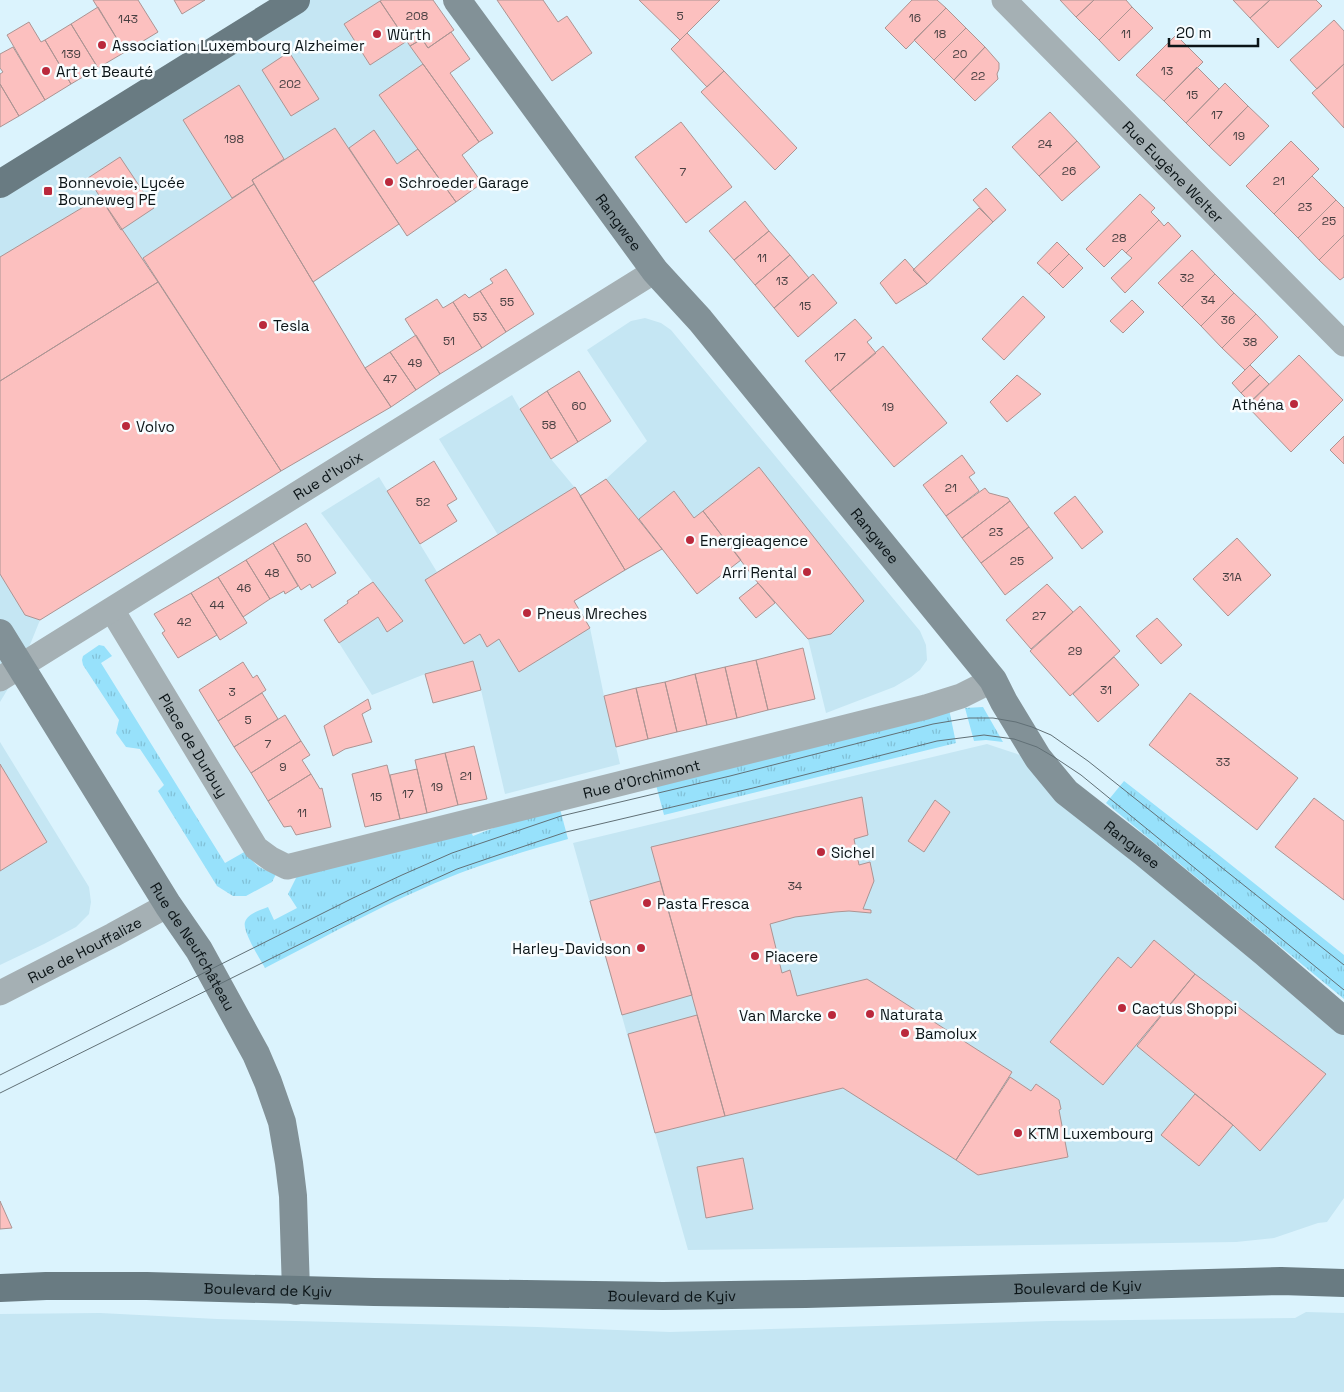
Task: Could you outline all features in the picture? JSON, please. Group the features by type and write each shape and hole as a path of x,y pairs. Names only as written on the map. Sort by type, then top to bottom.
{"main road":[{"path":"0,184 296,0"},
{"name":"Boulevard de Kyiv","path":"0,1288 138,1286 466,1294 673,1296 1344,1282"}],"street":[{"name":"Rangwee","path":"457,0 655,271 700,320 993,680 1038,758 1066,792 1159,865 1344,1021"},
{"name":"Rue Eugène Welter","path":"1004,0 1344,344"},
{"name":"Rue d'Ivoix","path":"10,673 655,271"},
{"name":"Place de Durbuy","path":"112,610 256,848 271,859 287,867"},
{"name":"Rue de Neufchâteau","path":"0,632 10,673 198,950 256,1054 282,1122 293,1196 296,1290"},
{"name":"Rue d'Orchimont","path":"287,867 926,707 961,696 993,680"},
{"name":"Rue de Houffalize","path":"0,993 113,935 168,904"}],"shaded area":[{"path":"296,0 380,0 410,46 479,142 462,155 482,183 407,236 399,224 314,282 365,368 391,407 281,471 40,620 21,667 0,702 0,184"},
{"path":"645,318 661,323 671,330 920,631 926,645 927,660 920,670 894,687 826,713 808,639 758,583 741,560 697,594 662,549 574,601 590,628 620,764 505,794 473,661 425,674 372,695 339,643 378,617 387,632 402,621 321,513 379,477 437,572 498,535 439,439 512,395 551,459 581,495 606,479 647,441 587,350 631,321"},
{"path":"0,742 89,887 91,902 89,914 76,927 0,965"},
{"path":"987,744 1026,757 1344,1009 1344,1198 1327,1222 1318,1223 1274,1238 1236,1242 688,1250 573,843"},
{"path":"1306,1312 1344,1313 1344,1392 0,1392 0,1314 100,1313 217,1319 670,1332 1049,1321 1295,1318"}],"green space":[{"path":"99,645 104,646 112,656 101,663 225,863 246,851 258,866 276,874 272,882 246,896 233,896 217,886 158,791 164,785 140,749 126,747 116,733 119,720 83,665 82,660 83,656"},
{"path":"983,707 1003,742 974,741 965,708"},
{"path":"949,709 956,743 664,815 656,785"},
{"path":"1124,781 1344,955 1344,999 1106,803"},
{"path":"560,809 568,839 487,864 435,883 361,918 265,968 246,932 245,922 252,914 258,911 268,907 274,920 297,908 288,894 297,876 470,830 473,836 501,825"}],"building":[{"path":"93,0 138,0 158,32 125,52"},
{"path":"174,0 205,0 182,14"},
{"path":"433,0 454,30 428,48 422,39 410,46 380,1"},
{"path":"497,0 543,0 558,22 567,16 592,53 552,81"},
{"path":"639,0 720,0 680,40"},
{"path":"912,0 937,0 946,8 906,49 885,28"},
{"path":"1060,0 1094,0 1076,17"},
{"path":"1094,0 1126,0 1132,7 1099,40 1076,17"},
{"path":"1233,0 1270,0 1250,18"},
{"path":"1270,0 1316,0 1322,6 1278,48 1250,18"},
{"path":"380,1 407,41 370,65 344,24"},
{"path":"98,7 125,52 98,68 71,24"},
{"path":"1132,7 1153,28 1119,61 1099,40"},
{"path":"946,8 966,28 934,60 914,40"},
{"path":"1334,20 1344,31 1344,64 1317,89 1290,60"},
{"path":"29,22 41,42 45,40 71,84 45,100 7,35"},
{"path":"71,24 98,68 71,84 45,40"},
{"path":"966,28 985,47 954,80 934,60"},
{"path":"451,32 470,59 450,73 493,133 479,142 410,46 422,39 428,48"},
{"path":"687,33 724,71 707,87 671,49"},
{"path":"1176,35 1203,62 1164,101 1136,75"},
{"path":"13,47 45,100 19,116 0,84 0,74 3,72 0,68 0,54"},
{"path":"985,47 999,63 998,79 975,101 954,80"},
{"path":"289,52 319,99 291,116 262,70"},
{"path":"423,64 479,142 462,155 482,183 456,202 379,95"},
{"path":"1344,64 1344,128 1312,93"},
{"path":"1197,67 1219,89 1186,123 1164,101"},
{"path":"724,71 797,148 775,170 701,92"},
{"path":"1225,83 1248,106 1209,146 1186,123"},
{"path":"0,84 19,116 0,127"},
{"path":"239,85 284,159 252,180 254,184 232,198 183,120"},
{"path":"1248,106 1269,126 1230,166 1209,146"},
{"path":"1050,112 1077,141 1039,176 1012,147"},
{"path":"681,122 732,187 686,223 635,157"},
{"path":"335,128 399,224 313,282 252,180"},
{"path":"374,130 397,164 418,149 456,202 407,236 349,148"},
{"path":"1077,141 1100,167 1062,201 1039,176"},
{"path":"1291,141 1319,169 1274,214 1246,186"},
{"path":"120,157 154,208 121,230 88,178"},
{"path":"1312,176 1336,200 1298,238 1274,214"},
{"name":"Tesla","path":"254,184 365,368 391,407 281,471 143,258"},
{"path":"986,188 1006,210 993,222 973,200"},
{"path":"1140,194 1155,208 1151,212 1159,220 1126,253 1122,249 1104,267 1086,249"},
{"path":"100,197 158,282 0,381 0,257"},
{"path":"1336,200 1344,208 1344,235 1319,260 1298,238"},
{"path":"745,201 769,231 734,260 709,231"},
{"path":"979,208 993,222 927,284 913,270"},
{"path":"1159,220 1164,226 1168,222 1181,236 1125,293 1111,278 1132,258 1126,253"},
{"path":"769,231 790,255 755,285 734,260"},
{"path":"1344,235 1344,277 1340,280 1319,260"},
{"path":"1057,242 1069,254 1049,274 1037,263"},
{"path":"1192,250 1215,274 1182,307 1158,283"},
{"path":"1069,254 1083,268 1063,288 1049,274"},
{"path":"790,255 809,278 774,308 755,285"},
{"path":"905,259 927,284 896,304 880,283"},
{"path":"506,269 534,314 506,332 480,291 493,283 490,279"},
{"path":"813,274 837,303 798,337 774,308"},
{"path":"1215,274 1234,293 1201,326 1182,307"},
{"name":"Volvo","path":"158,282 281,471 40,620 25,615 0,574 0,381"},
{"path":"480,291 506,332 482,348 453,302 465,294 469,298"},
{"path":"1234,293 1256,314 1222,348 1201,326"},
{"path":"1023,296 1045,317 1004,360 982,339"},
{"path":"437,299 443,308 453,302 482,348 440,374 405,319"},
{"path":"1132,300 1144,312 1123,333 1110,321"},
{"path":"1256,314 1278,337 1245,370 1222,348"},
{"path":"855,319 872,338 867,342 876,353 830,391 805,361"},
{"path":"416,335 440,374 416,390 390,352"},
{"path":"883,346 947,423 894,467 830,391"},
{"path":"390,352 416,390 391,407 365,368"},
{"name":"Athéna","path":"1299,355 1343,400 1291,452 1247,406"},
{"path":"1250,365 1260,375 1241,393 1232,383"},
{"path":"579,371 611,421 578,442 547,391"},
{"path":"1017,375 1041,394 1007,422 990,402"},
{"path":"1260,375 1269,384 1250,402 1241,393"},
{"path":"547,391 578,442 551,459 520,409"},
{"path":"1344,436 1344,464 1330,450"},
{"path":"962,455 975,473 969,477 979,491 946,516 923,485"},
{"path":"434,461 457,499 447,505 457,521 420,544 387,491"},
{"path":"759,467 864,601 831,634 808,639 758,583 703,511"},
{"path":"606,479 662,549 625,570 580,496"},
{"path":"575,487 625,570 574,601 590,628 519,672 499,639 487,647 480,634 464,644 425,580"},
{"path":"985,488 989,493 1008,498 1010,501 962,538 946,516"},
{"path":"674,491 694,518 703,511 741,560 697,594 639,519"},
{"path":"1075,496 1103,532 1082,549 1054,513"},
{"path":"1010,501 1029,527 981,563 962,538"},
{"path":"306,523 336,573 312,588 310,584 301,590 273,543"},
{"path":"1029,527 1053,558 1005,595 981,563"},
{"path":"1237,538 1271,575 1228,616 1193,579"},
{"path":"273,543 298,586 285,594 284,591 270,599 246,560"},
{"path":"246,560 270,599 243,617 218,577"},
{"path":"218,577 247,623 220,640 191,593"},
{"path":"373,582 403,621 387,632 378,617 339,643 324,620"},
{"path":"758,583 775,603 756,618 739,598"},
{"path":"1047,584 1073,612 1031,649 1006,620"},
{"path":"191,593 217,635 178,658 162,633 165,631 154,614"},
{"path":"1080,606 1120,651 1070,696 1030,651"},
{"path":"1157,618 1182,645 1161,664 1136,636"},
{"path":"803,648 815,699 768,710 756,660"},
{"path":"1114,657 1139,685 1098,722 1073,694"},
{"path":"756,660 768,710 737,718 725,667"},
{"path":"473,661 481,690 433,703 425,674"},
{"path":"243,662 253,678 257,675 266,690 218,721 199,690"},
{"path":"725,667 737,718 707,725 695,674"},
{"path":"695,674 707,725 677,732 665,682"},
{"path":"665,682 677,732 648,739 636,688"},
{"path":"636,688 648,739 616,747 604,696"},
{"path":"262,693 278,719 234,747 218,721"},
{"path":"1190,693 1298,778 1257,830 1149,745"},
{"path":"368,699 371,709 362,714 372,742 345,749 333,756 324,726"},
{"path":"285,715 301,741 251,773 234,747"},
{"path":"301,741 310,755 302,760 311,774 268,801 251,773"},
{"path":"474,746 487,799 458,805 445,753"},
{"path":"445,753 458,805 427,813 415,760"},
{"path":"0,764 47,842 0,871"},
{"path":"387,765 400,819 365,827 352,774"},
{"path":"417,769 427,813 400,819 390,775"},
{"path":"311,774 320,789 322,788 331,827 296,835 291,826 284,827 268,801"},
{"path":"862,797 868,835 854,839 859,865 870,862 874,881 863,909 871,910 871,913 835,912 795,917 770,924 782,973 790,970 797,996 867,979 1012,1072 956,1160 843,1088 725,1116 651,847"},
{"path":"1314,798 1344,821 1344,900 1275,847"},
{"path":"935,800 950,812 924,852 908,841"},
{"name":"Harley-Davidson","path":"660,881 692,995 622,1015 590,901"},
{"name":"Cactus Shoppi","path":"1154,940 1195,974 1103,1085 1050,1042 1118,957 1131,968"},
{"path":"1195,974 1326,1074 1260,1151 1233,1125 1137,1046"},
{"path":"697,1015 725,1116 655,1133 628,1034"},
{"name":"KTM Luxembourg","path":"1010,1077 1031,1091 1036,1084 1059,1100 1061,1109 1059,1110 1068,1157 978,1175 956,1160"},
{"path":"1195,1094 1233,1125 1199,1166 1161,1135"},
{"path":"743,1158 753,1209 706,1218 697,1167"},
{"path":"0,1201 12,1228 0,1229"}],"tram line":[{"path":"0,1075 353,898 452,853 561,816 730,776 933,724 969,718 993,718 1016,722 1051,735 1088,761 1344,965"},
{"path":"0,1093 397,896 457,869 566,832 753,788 937,741 984,735 1014,739 1037,747 1081,775 1344,990"}],"place":[{"name":"Würth","path":"377,34"},
{"name":"Association Luxembourg Alzheimer","path":"102,45"},
{"name":"Art et Beauté","path":"46,71"},
{"name":"Schroeder Garage","path":"389,182"},
{"name":"Bonnevoie, Lycée Bouneweg PE","path":"48,191"},
{"name":"Tesla","path":"263,325"},
{"name":"Athéna","path":"1294,404"},
{"name":"Volvo","path":"126,426"},
{"name":"Energieagence","path":"690,540"},
{"name":"Arri Rental","path":"807,572"},
{"name":"Pneus Mreches","path":"527,613"},
{"name":"Sichel","path":"821,852"},
{"name":"Pasta Fresca","path":"647,903"},
{"name":"Harley-Davidson","path":"641,948"},
{"name":"Piacere","path":"755,956"},
{"name":"Cactus Shoppi","path":"1122,1008"},
{"name":"Naturata","path":"870,1014"},
{"name":"Van Marcke","path":"832,1015"},
{"name":"Bamolux","path":"905,1033"},
{"name":"KTM Luxembourg","path":"1018,1133"}]}
